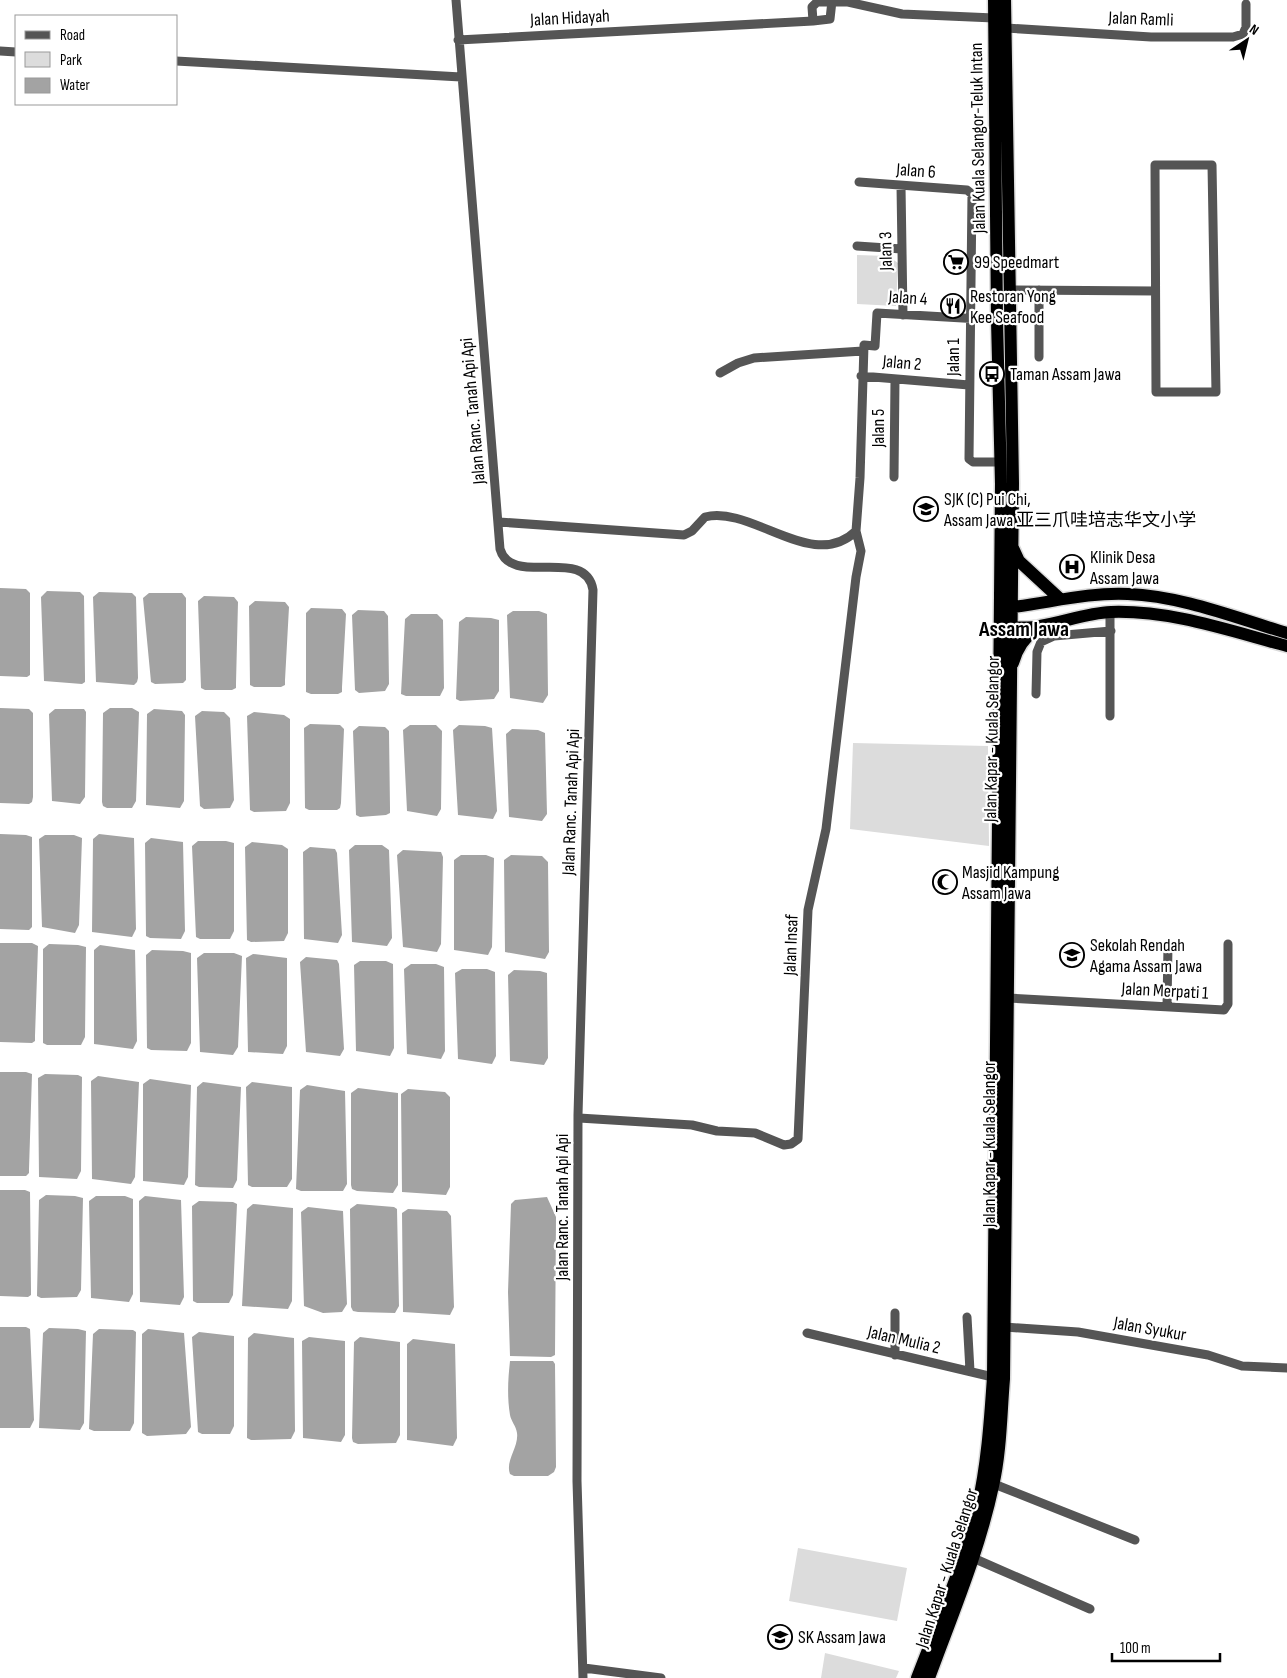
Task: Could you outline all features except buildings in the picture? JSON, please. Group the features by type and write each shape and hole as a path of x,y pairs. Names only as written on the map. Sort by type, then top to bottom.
{"highway":[{"name":"Jalan Kuala Selangor-Teluk Intan","path":"994,0 997,320 1006,605"},
{"name":"Jalan Kuala Selangor-Teluk Intan","path":"1005,0 1011,290 1012,546 1006,605"},
{"path":"1012,546 1019,561 1059,598"},
{"path":"1006,605 1059,598 1128,594 1160,597 1287,633"},
{"name":"Jalan Kapar - Kuala Selangor","path":"917,1678 928,1670 973,1558 994,1484 999,1453 1003,629 1006,605"},
{"path":"1003,629 1038,627 1086,615 1110,612 1169,616 1287,646"},
{"path":"1010,678 1019,647 1038,627"},
{"name":"Jalan Kapar - Kuala Selangor","path":"928,1670 976,1510 987,1451 1005,1326 1010,678 1003,629"}],"street":[{"name":"Jalan Ranc. Tanah Api Api","path":"456,0 500,549 509,563 515,565 578,570 589,578 593,590 579,1118 577,1481 584,1673"},
{"path":"832,1 830,19 813,21 814,4 832,1 848,2 902,14 994,18"},
{"name":"Jalan Ramli","path":"1006,28 1150,37 1233,37 1243,34 1246,28 1246,4"},
{"name":"Jalan Hidayah","path":"458,40 813,21"},
{"path":"0,51 15,52"},
{"path":"178,61 461,77"},
{"path":"1155,165 1212,165 1216,392 1156,392 1155,292 1155,165"},
{"name":"Jalan 6","path":"859,182 971,192"},
{"name":"Jalan 3","path":"901,186 903,315"},
{"name":"Jalan 1","path":"971,192 973,196 969,459 973,462 1001,462"},
{"path":"856,246 902,248"},
{"path":"1011,290 1155,292"},
{"path":"1039,290 1039,357"},
{"name":"Jalan 4","path":"863,351 864,345 875,346 877,313 997,320"},
{"path":"499,522 684,535 692,531 705,518 724,517 748,522 803,542 821,544 846,540 856,532 860,478 863,351 754,358 738,363 720,373"},
{"name":"Jalan 2","path":"861,376 969,385"},
{"name":"Jalan 5","path":"894,379 894,477"},
{"name":"Jalan Insaf","path":"579,1118 692,1125 729,1132 746,1131 784,1145 791,1144 798,1139 808,910 826,829 837,749 860,556 856,532"},
{"path":"1110,612 1110,716"},
{"path":"1036,694 1037,652 1041,642 1054,636 1111,631"},
{"name":"Jalan Merpati 1","path":"1007,998 1221,1011 1226,1009 1228,1004 1228,944"},
{"path":"1167,1007 1168,945"},
{"path":"895,1355 896,1313"},
{"path":"967,1317 970,1371"},
{"name":"Jalan Syukur","path":"1005,1326 1078,1332 1208,1356 1242,1366 1287,1368"},
{"name":"Jalan Mulia 2","path":"807,1333 998,1378"},
{"path":"994,1484 1135,1540"},
{"path":"973,1558 1090,1609"},
{"path":"584,1673 661,1678"}],"green space":[{"path":"857,255 888,256 898,263 896,306 857,304"},
{"path":"853,743 988,746 989,846 850,829"},
{"path":"798,1548 907,1568 897,1621 789,1601"},
{"path":"825,1653 899,1671 896,1678 821,1678"}],"water":[{"path":"0,588 26,589 30,593 30,675 27,677 0,676"},
{"path":"47,591 80,592 84,596 85,682 82,684 44,681 41,597"},
{"path":"99,592 132,593 136,597 138,678 134,685 96,682 93,597"},
{"path":"149,593 182,593 186,598 186,680 183,683 155,684 151,682 143,598"},
{"path":"204,596 234,597 238,602 236,688 232,690 205,690 201,688 198,601"},
{"path":"255,601 285,602 289,607 285,685 281,687 254,687 250,685 249,606"},
{"path":"311,608 342,609 346,614 342,692 338,694 311,694 306,692 306,613"},
{"path":"358,610 384,611 388,616 389,684 385,691 359,693 355,690 352,615"},
{"path":"513,611 539,611 547,614 548,695 543,703 510,698 507,615"},
{"path":"411,614 437,614 443,620 444,688 440,696 406,696 401,694 405,619"},
{"path":"466,617 499,620 499,691 494,699 460,701 456,699 459,622"},
{"path":"0,708 29,709 33,713 33,797 32,802 29,804 0,803"},
{"path":"110,708 132,708 139,712 136,801 132,808 107,808 103,806 102,802 103,713"},
{"path":"55,709 84,709 86,712 85,797 80,804 52,801 49,714"},
{"path":"154,709 182,711 185,715 184,801 180,808 146,805 147,714"},
{"path":"202,711 224,712 230,718 234,800 230,808 204,809 200,806 195,716"},
{"path":"254,712 284,715 290,719 290,803 286,811 254,812 250,810 247,716"},
{"path":"310,724 340,725 344,729 341,803 340,808 337,810 309,810 305,808 304,728"},
{"path":"410,725 436,725 442,731 441,809 437,816 407,811 403,730"},
{"path":"459,725 492,728 497,811 493,819 458,815 453,730"},
{"path":"359,726 385,727 389,731 390,813 386,815 360,817 356,815 353,731"},
{"path":"512,729 538,730 545,733 547,814 542,821 509,817 506,734"},
{"path":"0,834 32,837 32,927 29,930 0,929"},
{"path":"99,834 134,838 136,929 132,937 92,932 93,839"},
{"path":"45,835 74,835 82,838 79,925 75,933 42,927 39,839"},
{"path":"151,838 183,842 185,931 181,939 150,938 146,936 145,843"},
{"path":"198,841 226,841 234,843 234,931 230,939 200,939 196,937 192,846"},
{"path":"252,842 282,845 288,849 288,933 284,941 251,942 247,940 245,847"},
{"path":"355,845 382,845 389,850 392,938 387,946 352,942 349,850"},
{"path":"310,847 335,849 337,853 342,935 338,943 304,939 303,852"},
{"path":"403,850 441,852 443,857 441,944 437,952 403,947 397,855"},
{"path":"461,855 486,855 494,858 492,947 488,955 454,950 454,860"},
{"path":"511,855 542,856 548,862 549,952 545,959 505,952 504,860"},
{"path":"0,943 32,943 38,946 35,1041 32,1043 0,1042"},
{"path":"49,944 86,947 85,1037 81,1045 47,1045 43,1043 43,949"},
{"path":"100,945 135,950 137,1041 133,1049 94,1044 94,950"},
{"path":"152,950 191,953 191,1043 187,1051 151,1050 147,1048 146,955"},
{"path":"204,953 234,953 242,956 238,1047 233,1055 200,1052 197,958"},
{"path":"253,954 287,958 287,1046 283,1054 248,1052 246,958"},
{"path":"306,957 337,960 339,964 344,1049 340,1056 306,1052 300,962"},
{"path":"360,961 386,961 393,964 394,1048 390,1056 356,1051 354,965"},
{"path":"411,964 436,964 444,967 445,1051 441,1059 407,1054 404,969"},
{"path":"462,969 487,969 495,972 496,1056 492,1064 458,1059 455,973"},
{"path":"514,970 547,973 548,1058 544,1065 510,1061 508,975"},
{"path":"0,1072 26,1072 32,1074 29,1173 26,1176 0,1176"},
{"path":"45,1074 78,1075 82,1077 81,1171 77,1179 39,1177 38,1078"},
{"path":"98,1076 139,1082 135,1177 131,1184 92,1179 91,1081"},
{"path":"150,1079 191,1085 188,1177 184,1185 143,1181 143,1084"},
{"path":"203,1082 241,1087 237,1180 233,1188 199,1187 195,1185 197,1087"},
{"path":"252,1082 292,1087 292,1179 287,1187 252,1187 248,1185 246,1087"},
{"path":"307,1085 345,1091 347,1184 343,1191 301,1191 296,1189 300,1090"},
{"path":"358,1088 398,1093 398,1185 393,1193 357,1191 352,1189 351,1093"},
{"path":"408,1089 445,1092 450,1097 450,1187 446,1195 402,1192 401,1094"},
{"path":"0,1190 25,1190 30,1192 31,1295 28,1297 0,1296"},
{"path":"46,1195 83,1198 81,1290 77,1297 41,1298 37,1296 39,1200"},
{"path":"96,1196 125,1196 133,1199 133,1294 129,1302 91,1298 89,1201"},
{"path":"145,1196 181,1200 184,1297 180,1305 140,1302 139,1201"},
{"path":"547,1197 556,1217 555,1355 551,1357 510,1356 508,1292 511,1204 515,1200"},
{"path":"199,1201 233,1202 237,1204 233,1295 229,1303 197,1303 193,1301 192,1206"},
{"path":"253,1204 293,1208 292,1301 288,1309 242,1306 247,1209"},
{"path":"357,1204 394,1207 397,1209 399,1306 395,1313 358,1312 353,1311 351,1307 350,1209"},
{"path":"308,1207 343,1211 347,1304 342,1312 323,1313 304,1306 301,1212"},
{"path":"408,1209 447,1211 451,1216 454,1307 450,1315 403,1312 402,1213"},
{"path":"0,1327 26,1327 30,1329 34,1420 30,1428 0,1428"},
{"path":"49,1328 86,1331 84,1423 80,1430 39,1428 43,1333"},
{"path":"99,1329 133,1330 136,1332 134,1423 130,1431 94,1431 89,1429 93,1334"},
{"path":"148,1329 184,1333 191,1427 186,1434 147,1436 142,1433 142,1334"},
{"path":"199,1332 234,1336 234,1426 230,1434 202,1434 198,1432 192,1337"},
{"path":"254,1333 294,1338 295,1431 291,1439 251,1440 247,1438 248,1338"},
{"path":"309,1337 345,1341 345,1435 341,1442 303,1438 302,1341"},
{"path":"360,1337 400,1342 400,1435 396,1443 358,1444 353,1442 354,1342"},
{"path":"413,1339 455,1344 457,1438 453,1446 407,1440 407,1344"},
{"path":"510,1361 553,1361 555,1364 556,1467 554,1472 548,1476 514,1476 510,1474 509,1464 517,1438 509,1408"}],"place":[{"name":"99 Speedmart","path":"956,262"},
{"name":"Restoran Yong Kee Seafood","path":"953,306"},
{"name":"Taman Assam Jawa","path":"992,374"},
{"name":"SJK (C) Pui Chi, Assam Jawa 亚三爪哇培志华文小学","path":"926,509"},
{"name":"Klinik Desa Assam Jawa","path":"1072,567"},
{"name":"Masjid Kampung Assam Jawa","path":"945,882"},
{"name":"Sekolah Rendah Agama Assam Jawa","path":"1072,955"},
{"name":"SK Assam Jawa","path":"780,1637"}],"district":[{"name":"Assam Jawa","path":"1024,629"}]}
